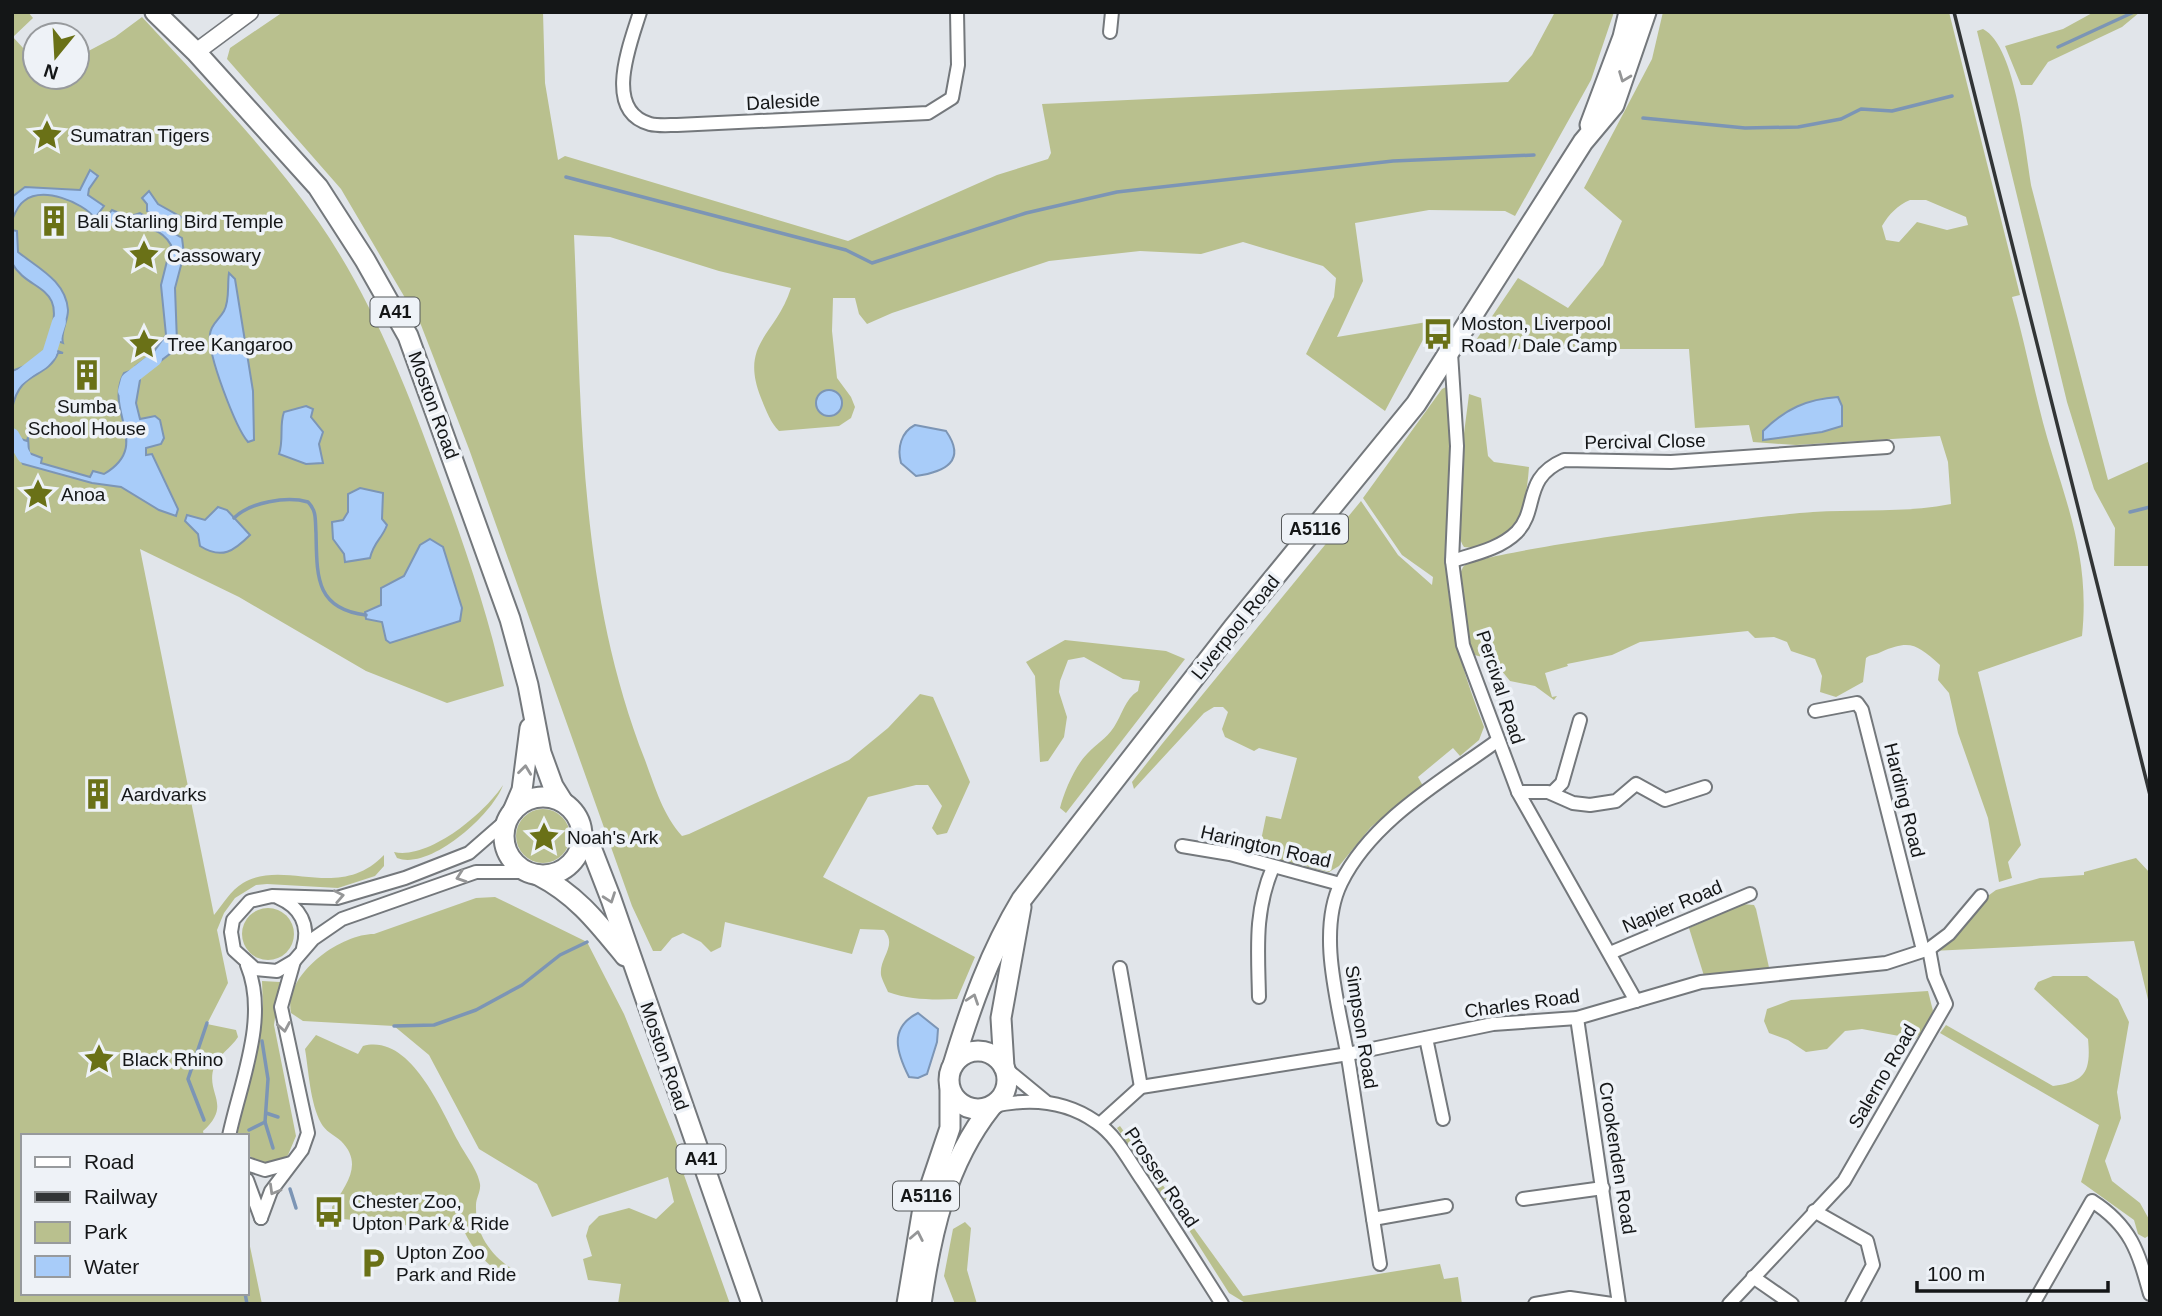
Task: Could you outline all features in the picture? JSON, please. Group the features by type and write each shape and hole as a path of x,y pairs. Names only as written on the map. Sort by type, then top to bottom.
{"highway":[{"name":"Moston Road","path":"155,12 196,52 318,187 365,260 408,336 510,619 546,769 563,802"},
{"name":"Liverpool Road","path":"1583,142 1623,37 1629,12"},
{"name":"Liverpool Road","path":"953,1065 981,978 1002,932 1022,899 1233,628 1416,404 1451,353 1583,142 1614,105 1646,12"},
{"name":"Moston Road","path":"510,815 522,790 532,707"},
{"path":"537,797 551,797 563,802 578,817 583,836 581,846 571,864 554,874 533,874 518,866 505,847 504,834 510,815 525,801 537,797"},
{"name":"Moston Road","path":"583,836 592,850 752,1304"},
{"name":"Moston Road","path":"533,874 556,885 589,910 634,967"},
{"name":"Liverpool Road","path":"1005,1067 1001,1018 1022,899"},
{"path":"953,1065 960,1057 979,1051 989,1053 1005,1067"},
{"name":"A5116","path":"907,1304 923,1208 950,1128 950,1073 953,1065"},
{"name":"A5116","path":"921,1304 937,1217 949,1181 971,1135 992,1106 1000,1100 1007,1085 1005,1067"},
{"path":"950,1090 962,1105 982,1110 992,1106"}],"street":[{"path":"196,52 250,12"},
{"name":"Daleside","path":"640,12 626,60 625,102 632,112 649,124 677,125 928,113 953,98 957,85 957,12"},
{"path":"1110,32 1112,12"},
{"name":"Percival Road","path":"1451,353 1457,446 1452,561 1463,645 1518,792 1636,1001"},
{"name":"Percival Close","path":"1452,561 1495,547 1519,530 1536,485 1548,467 1564,460 1671,462 1887,447"},
{"name":"Harding Road","path":"1815,711 1857,703 1862,710 1926,950"},
{"path":"1552,793 1562,783 1580,720"},
{"name":"Simpson Road","path":"1380,1264 1348,1054 1332,981 1331,931 1340,884 1366,846 1396,816 1497,741"},
{"path":"1623,779 1627,795"},
{"path":"1518,792 1552,793 1573,803 1590,805 1616,801 1627,795 1636,784 1665,800 1705,787"},
{"path":"229,1134 255,1016 254,981 247,965 232,944 233,920 250,901 271,897 337,898 405,878 469,853 510,815"},
{"name":"Harington Road","path":"1182,846 1230,854 1340,884"},
{"path":"1259,997 1257,925 1261,896 1273,867"},
{"path":"247,965 271,972 298,957 313,939 342,919 476,872 533,874"},
{"name":"Napier Road","path":"1610,953 1750,894"},
{"name":"Charles Road","path":"1141,1087 1348,1054 1493,1024 1577,1018 1701,982 1886,963 1926,950 1948,934 1981,896"},
{"path":"248,1183 261,1219 271,1191 302,1150 308,1133 281,1007 306,935 301,915 290,903 271,897"},
{"name":"Salerno Road","path":"1729,1304 1844,1181 1946,1003 1926,950"},
{"path":"1100,1124 1141,1087 1120,968"},
{"name":"Crookenden Road","path":"1577,1018 1619,1304"},
{"path":"1426,1038 1443,1119"},
{"name":"Prosser Road","path":"1005,1067 1045,1101"},
{"name":"Prosser Road","path":"992,1106 1022,1101 1045,1101 1071,1109 1100,1124 1123,1151 1222,1304"},
{"path":"248,1164 265,1170 291,1163"},
{"path":"1523,1199 1604,1188"},
{"path":"2033,1304 2092,1201 2112,1214 2132,1237 2150,1294"},
{"path":"1373,1219 1446,1206"},
{"path":"1814,1211 1867,1241 1873,1265 1852,1304"},
{"path":"1753,1277 1792,1304"},
{"path":"1535,1304 1570,1298 1612,1304"}],"green space":[{"path":"12,12 28,12 33,18 30,21 21,21 21,29 13,37 21,46 21,91 91,91 91,50 115,37 142,17 256,142 318,221 371,312 413,408 475,579 504,686 447,703 366,671 239,597 140,549 214,915 238,886 259,877 349,876 367,869 384,855 384,866 375,876 338,888 256,885 235,898 224,913 217,930 228,983 207,1024 236,1030 238,1037 214,1067 212,1076 216,1113 204,1134 21,1134 21,1295 248,1295 248,1237 262,1304 12,1304"},
{"path":"283,12 543,12 545,83 558,160 565,156 848,241 997,175 1048,159 1051,153 1042,104 1508,82 1532,55 1555,12 1614,12 1591,80 1515,216 1505,211 1429,210 1355,223 1363,281 1337,337 1433,321 1385,411 1306,354 1334,297 1336,278 1323,266 1243,242 1201,254 1140,251 1049,261 892,313 867,324 859,314 855,298 833,298 832,331 837,378 855,407 851,418 839,426 779,431 761,398 754,364 762,340 785,304 791,288 719,271 610,237 574,235 582,435 595,566 623,696 665,810 682,836 689,834 849,760 888,728 920,694 933,697 970,782 947,833 937,835 932,828 942,806 928,785 916,785 868,797 823,877 975,957 957,999 940,999 913,998 888,992 881,975 889,947 888,936 884,930 860,929 852,954 725,922 721,947 711,952 701,942 683,933 672,938 661,951 653,951 632,906 469,449 421,325 341,189 227,59 230,48"},
{"path":"1663,12 1949,12 2020,295 2012,297 2042,420 2075,535 2083,583 2082,636 1978,672 2021,845 2008,862 2012,878 1999,882 1988,818 1958,733 1949,693 1938,680 1940,665 1913,646 1891,648 1866,658 1863,682 1836,697 1820,692 1822,676 1815,659 1791,651 1787,642 1774,637 1755,638 1748,631 1640,642 1612,655 1567,664 1568,666 1545,673 1552,697 1557,696 1554,700 1535,686 1510,681 1493,660 1471,654 1460,609 1458,586 1463,567 1479,560 1568,543 1744,519 1813,512 1917,509 1951,504 1948,462 1940,436 1796,445 1753,442 1749,425 1695,428 1689,349 1470,349 1518,278 1568,308 1603,265 1622,221 1584,188 1652,59","holes":["1910,200 1926,200 1966,217 1968,225 1947,230 1917,222 1899,242 1886,240 1882,226 1894,210"]},
{"path":"2094,12 2140,12 2122,27 2048,62 2032,85 2021,85 2005,46 2063,29"},
{"path":"1983,29 1995,40 2012,78 2032,189 2108,480 2150,461 2150,566 2114,566 2115,528 2094,489 2067,402 1977,31"},
{"path":"1448,386 1457,393 1447,511 1449,600 1460,654 1484,727 1479,740 1460,756 1453,748 1418,777 1423,786 1371,827 1339,866 1329,872 1258,855 1266,816 1281,819 1297,758 1259,748 1254,751 1225,737 1222,729 1228,712 1223,707 1214,707 1204,713 1134,789 1132,782 1361,501 1398,555 1432,585 1433,577 1402,555 1363,498 1442,389"},
{"path":"1469,394 1481,398 1488,456 1494,462 1529,467 1525,498 1515,525 1496,543 1482,547 1464,547 1458,519"},
{"path":"1065,640 1166,651 1185,659 1066,813 1060,808 1074,772 1087,754 1114,727 1127,703 1138,691 1140,681 1123,679 1084,657 1068,660 1059,692 1067,717 1064,737 1048,761 1040,762 1035,676 1026,662"},
{"path":"503,785 487,810 459,837 426,856 411,860 397,858 394,852 408,853 423,849 455,832 470,821"},
{"path":"543,809 562,817 570,836 562,855 543,863 524,855 516,836 524,817"},
{"path":"2136,858 2150,873 2150,1008 2134,941 1932,951 1964,928 1974,906 1996,890 2040,878 2084,875 2084,872"},
{"path":"495,897 587,942 624,1014 688,1171 684,1175 730,1304 618,1304 621,1284 588,1280 583,1259 592,1256 586,1236 589,1226 599,1216 629,1208 656,1219 674,1202 668,1177 552,1217 537,1184 479,1149 429,1055 394,1026 303,1021 291,1013 291,999 296,985 305,971 331,949 360,936 374,934 476,898"},
{"path":"1742,904 1754,905 1756,909 1770,972 1705,979 1689,928"},
{"path":"268,908 287,915 294,934 287,953 268,960 249,953 242,934 249,915"},
{"path":"2053,976 2087,976 2118,999 2129,1022 2117,1092 2121,1118 2105,1161 2112,1181 2140,1203 2150,1221 2150,1235 2145,1238 2138,1234 2134,1220 2081,1182 2099,1125 1940,1033 1946,1025 2053,1086 2079,1078 2087,1067 2088,1039 2034,989 2038,982"},
{"path":"262,981 280,982 274,1025 296,1136 288,1155 278,1161 268,1162 248,1155 248,1134 237,1134 263,1009"},
{"path":"1928,991 1933,1011 1924,1030 1915,1039 1862,1029 1845,1031 1827,1049 1806,1052 1788,1040 1769,1033 1764,1021 1767,1009 1791,1000"},
{"path":"316,1035 358,1054 363,1046 380,1045 395,1051 422,1077 477,1173 480,1187 476,1202 477,1217 483,1237 494,1254 519,1273 511,1279 496,1269 483,1259 464,1231 333,1218 332,1207 347,1183 352,1166 348,1150 323,1126 314,1106 305,1049"},
{"path":"1120,1126 1243,1296 1440,1264 1444,1279 1458,1277 1462,1304 1247,1304 1229,1293 1173,1205 1168,1204 1117,1128"},
{"path":"965,1222 971,1228 967,1270 977,1304 955,1304 944,1276 953,1229"}],"water":[{"path":"90,170 98,176 88,195 104,206 95,218 72,202 41,195 22,203 12,220 12,197 25,187 80,190"},
{"path":"149,191 158,204 181,217 176,228 147,211 147,204 142,198"},
{"path":"112,210 128,217 140,213 182,238 184,254 175,288 177,342 171,353 146,372 136,366 152,354 166,335 161,285 171,245 165,237 150,229 102,223"},
{"path":"12,230 17,231 18,252 50,276 62,291 68,310 63,343 49,338 54,320 50,298 19,273 12,263"},
{"path":"229,273 235,279 253,391 254,440 248,442 223,390 210,344 212,327 226,307"},
{"path":"47,347 63,353 58,353 47,368 21,387 12,409 12,371 38,361"},
{"path":"130,371 140,380 136,403 140,419 155,416 160,420 164,438 161,444 146,448 146,455 152,454 178,509 176,516 159,510 121,487 92,483 23,464 12,443 21,439 27,441 28,437 29,453 42,458 41,463 90,477 93,471 104,474 118,463 125,451 119,387 124,373"},
{"path":"829,390 838,394 842,403 838,412 829,416 820,412 816,403 820,394"},
{"path":"1838,397 1842,406 1842,426 1822,432 1763,440 1763,431 1788,411 1816,400"},
{"path":"306,406 313,409 311,417 323,432 319,444 323,463 306,464 279,454 284,412"},
{"path":"915,425 946,431 954,450 950,463 944,468 916,476 901,463 901,441 906,432"},
{"path":"360,488 383,493 382,519 387,525 370,558 345,562 344,554 333,539 332,522 343,520 348,512 348,494"},
{"path":"218,507 227,510 250,535 233,549 221,553 200,546 198,534 185,521 187,515 205,520"},
{"path":"430,539 443,547 462,608 460,621 390,643 386,640 382,622 366,619 365,612 381,605 381,588 404,576 420,545"},
{"path":"918,1013 938,1029 937,1042 927,1074 918,1078 909,1077 901,1059 898,1042 902,1026"}],"waterway":[{"path":"2058,47 2134,12"},
{"path":"1643,118 1745,128 1798,127 1841,119 1861,109 1892,111 1952,96"},
{"path":"566,177 846,250 872,263 1026,213 1117,192 1393,161 1534,155"},
{"path":"12,383 49,354 59,322"},
{"path":"125,391 128,380 155,359"},
{"path":"12,435 24,456"},
{"path":"234,518 259,504 290,500 308,502 315,516 317,563 322,588 337,606 349,612 366,615"},
{"path":"2130,512 2150,507"},
{"path":"394,1026 434,1025 476,1010 522,985 560,955 587,942"},
{"path":"204,1120 188,1079 207,1023"},
{"path":"262,1041 268,1079 265,1122 273,1148"},
{"path":"266,1113 278,1117"},
{"path":"249,1130 265,1122"},
{"path":"290,1189 296,1208"},
{"path":"245,1295 247,1304"}],"railway":[{"path":"1954,12 2150,795"}],"place":[{"name":"Sumatran Tigers","path":"47,135"},
{"name":"Bali Starling Bird Temple","path":"54,221"},
{"name":"Cassowary","path":"144,255"},
{"name":"Moston, Liverpool Road / Dale Camp","path":"1438,334"},
{"name":"Tree Kangaroo","path":"144,344"},
{"name":"Sumba School House","path":"87,375"},
{"name":"Anoa","path":"38,494"},
{"name":"Aardvarks","path":"98,794"},
{"name":"Noah's Ark","path":"544,837"},
{"name":"Black Rhino","path":"99,1059"},
{"name":"Chester Zoo, Upton Park & Ride","path":"329,1212"},
{"name":"Upton Zoo Park and Ride","path":"373,1263"}]}
